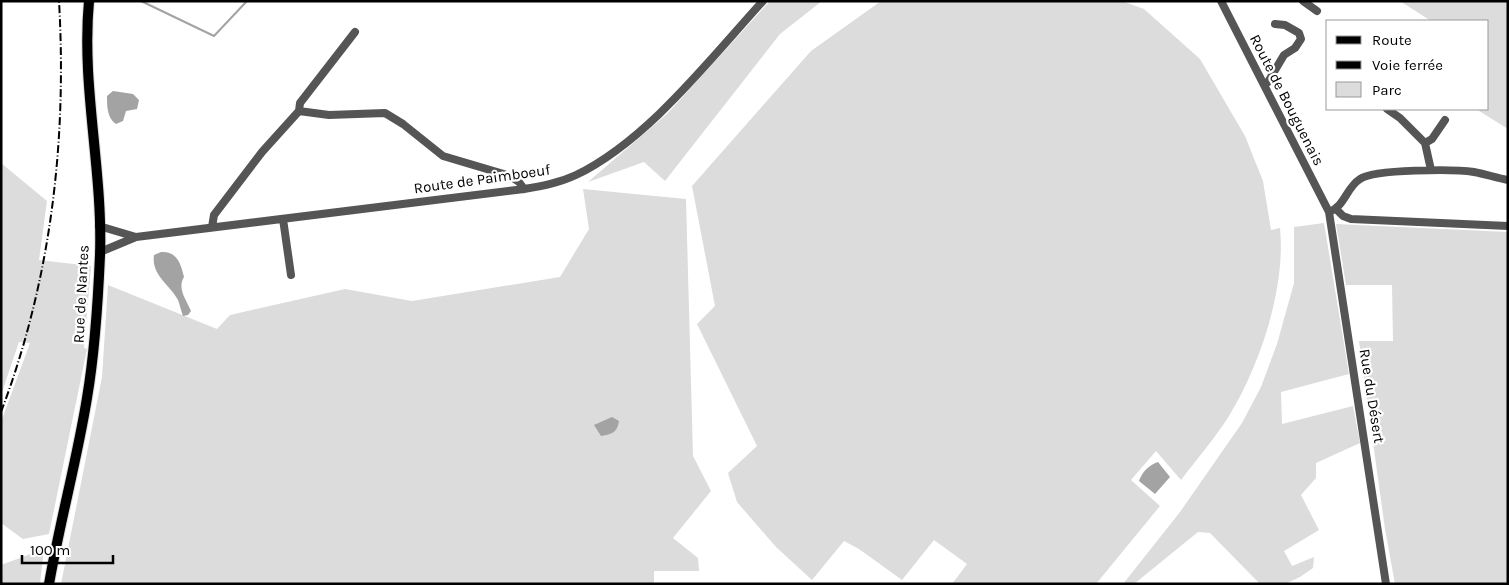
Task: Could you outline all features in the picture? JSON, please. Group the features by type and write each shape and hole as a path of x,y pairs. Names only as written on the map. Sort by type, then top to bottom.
{"main road":[{"name":"Rue de Nantes","path":"50,584 90,383 100,252 87,56 89,1"}],"street":[{"name":"Route de Paimboeuf","path":"100,252 136,237 524,189 546,185 576,175 602,160 633,138 677,96 763,1"},
{"name":"Route de Bouguenais","path":"1221,1 1264,85 1333,211"},
{"path":"1303,1 1317,10"},
{"path":"1264,85 1268,82 1284,55 1295,48 1301,39 1299,33 1285,25 1275,24"},
{"path":"212,227 214,215 262,152 299,111 300,102 355,32"},
{"path":"1388,110 1400,118 1425,143 1431,170"},
{"path":"299,111 329,116 385,113 404,124 443,156 510,176 519,182 524,189"},
{"path":"1425,143 1432,139 1445,120"},
{"path":"1508,180 1474,172 1431,170 1364,176 1355,183 1333,211 1351,219 1508,226"},
{"name":"Rue du Désert","path":"1333,211 1386,584"},
{"path":"283,219 291,275"},
{"name":"Route de Paimboeuf","path":"99,226 136,237"}],"green space":[{"path":"770,1 822,1 780,34 665,181 644,162 588,182 668,113"},
{"path":"881,1 1122,1 1144,9 1200,59 1245,136 1263,181 1271,230 1280,228 1281,251 1275,300 1251,374 1229,416 1181,480 1156,451 1131,480 1160,506 1096,584 952,584 967,564 934,540 902,580 859,549 844,541 812,580 776,547 737,502 728,473 757,446 697,324 715,306 692,186 811,51"},
{"path":"1400,1 1508,1 1508,129 1478,110 1489,110 1489,20 1429,20"},
{"path":"1,163 47,201 39,260 91,266 84,348 87,349 49,534 23,539 1,523 1,422 30,343 19,342 1,395"},
{"path":"583,189 686,199 693,456 711,491 673,538 698,558 699,571 654,571 654,584 61,584 102,377 108,285 217,329 230,315 345,289 412,301 560,277 589,229"},
{"path":"1324,223 1349,374 1281,392 1282,424 1353,406 1360,443 1316,463 1316,478 1301,495 1319,530 1284,551 1292,566 1314,557 1313,568 1285,584 1260,584 1210,533 1198,532 1134,584 1123,584 1180,512 1242,423 1261,387 1277,344 1294,283 1294,227"},
{"path":"1336,224 1508,232 1508,584 1395,584 1385,529 1359,341 1393,341 1392,285 1346,285"},
{"path":"44,549 40,584 1,584 1,565"}],"shaded area":[{"path":"113,91 133,94 139,100 137,109 126,111 123,121 116,124 111,119 107,108 107,96"},
{"path":"161,252 175,256 180,263 184,277 181,286 191,311 188,315 183,316 178,300 155,268 154,255"},
{"path":"612,417 619,421 617,428 611,434 601,436 594,425"},
{"path":"1158,462 1170,477 1155,494 1139,481 1146,469"}],"waterway":[{"path":"141,1 214,36 247,1"}],"railway":[{"path":"1,412 32,312 52,210 60,106 59,1"}]}
